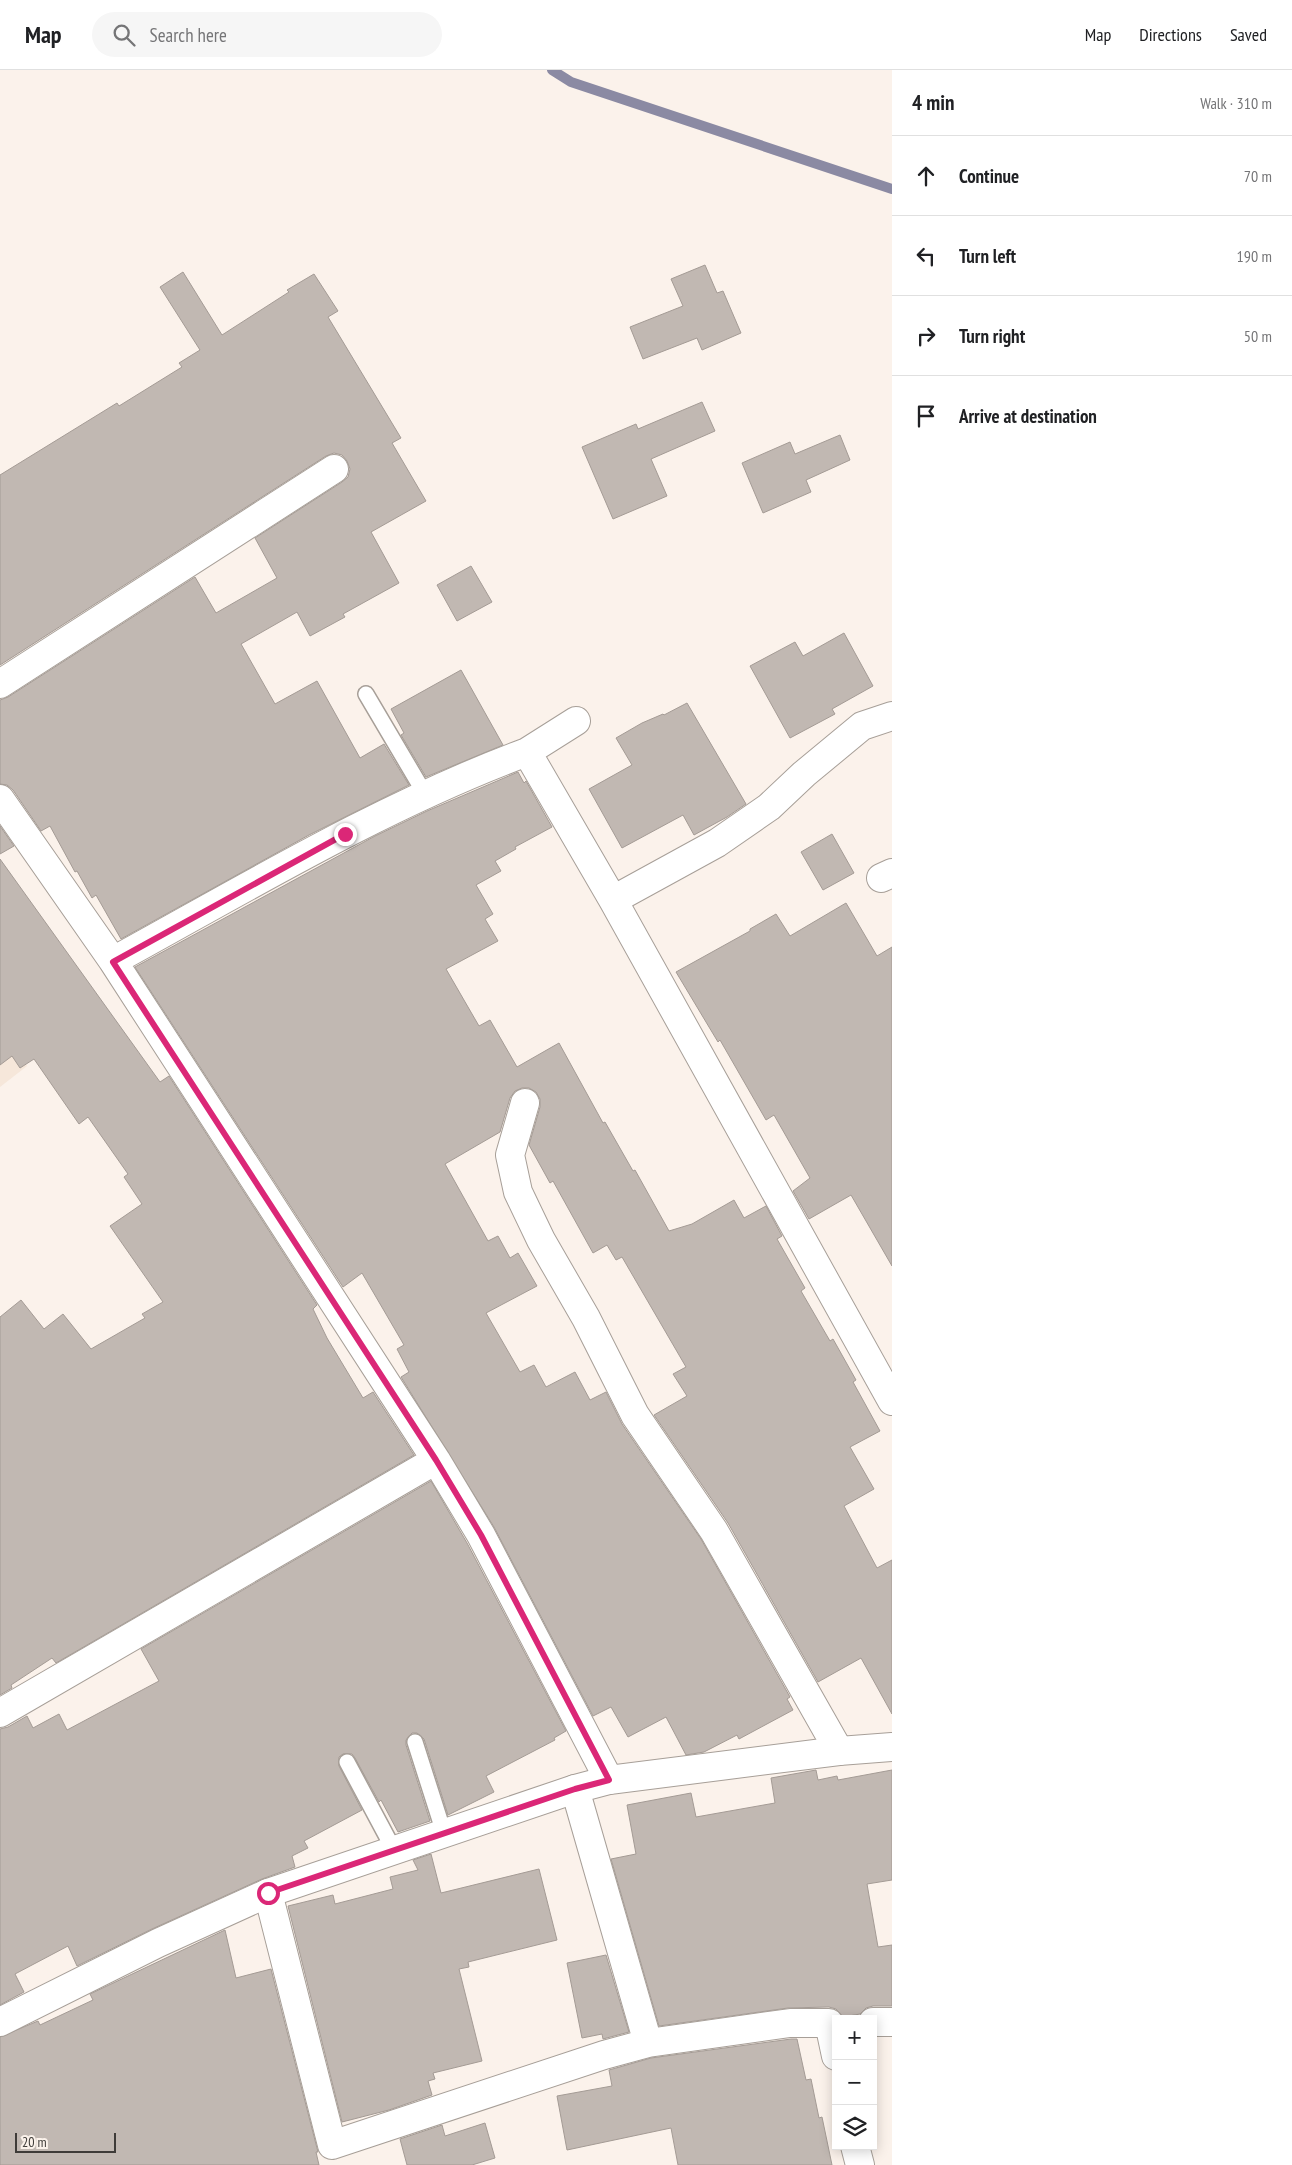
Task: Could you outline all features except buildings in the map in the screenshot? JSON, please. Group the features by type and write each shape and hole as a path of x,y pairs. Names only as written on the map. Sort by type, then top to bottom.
{"street":[{"path":"0,684 334,470"},
{"path":"613,900 717,843 769,807 804,774 862,726 892,716"},
{"path":"113,962 345,834 425,794 527,752 576,721"},
{"path":"527,752 613,900 892,1401"},
{"path":"0,799 113,962 436,1460 481,1535 609,1780"},
{"path":"525,1103 510,1155 518,1192 525,1208 636,1415 714,1531 838,1751"},
{"path":"0,1713 436,1460"},
{"path":"0,2022 158,1943 268,1893 575,1789 609,1780 838,1751 892,1747"},
{"path":"575,1789 648,2043"},
{"path":"268,1893 334,2155 604,2055 648,2043 790,2023 832,2023"},
{"path":"877,2022 892,2022"},
{"path":"857,2150 860,2165"}],"lane":[{"path":"366,694 425,794"},
{"path":"415,1742 444,1833"},
{"path":"347,1762 394,1850"}],"shaded area":[{"path":"0,1026 27,1066 0,1087"}],"waterway":[{"path":"552,70 571,82 892,189"}],"route":[{"path":"268,1893 575,1789 609,1780 481,1535 436,1460 113,962 345,834"}]}
